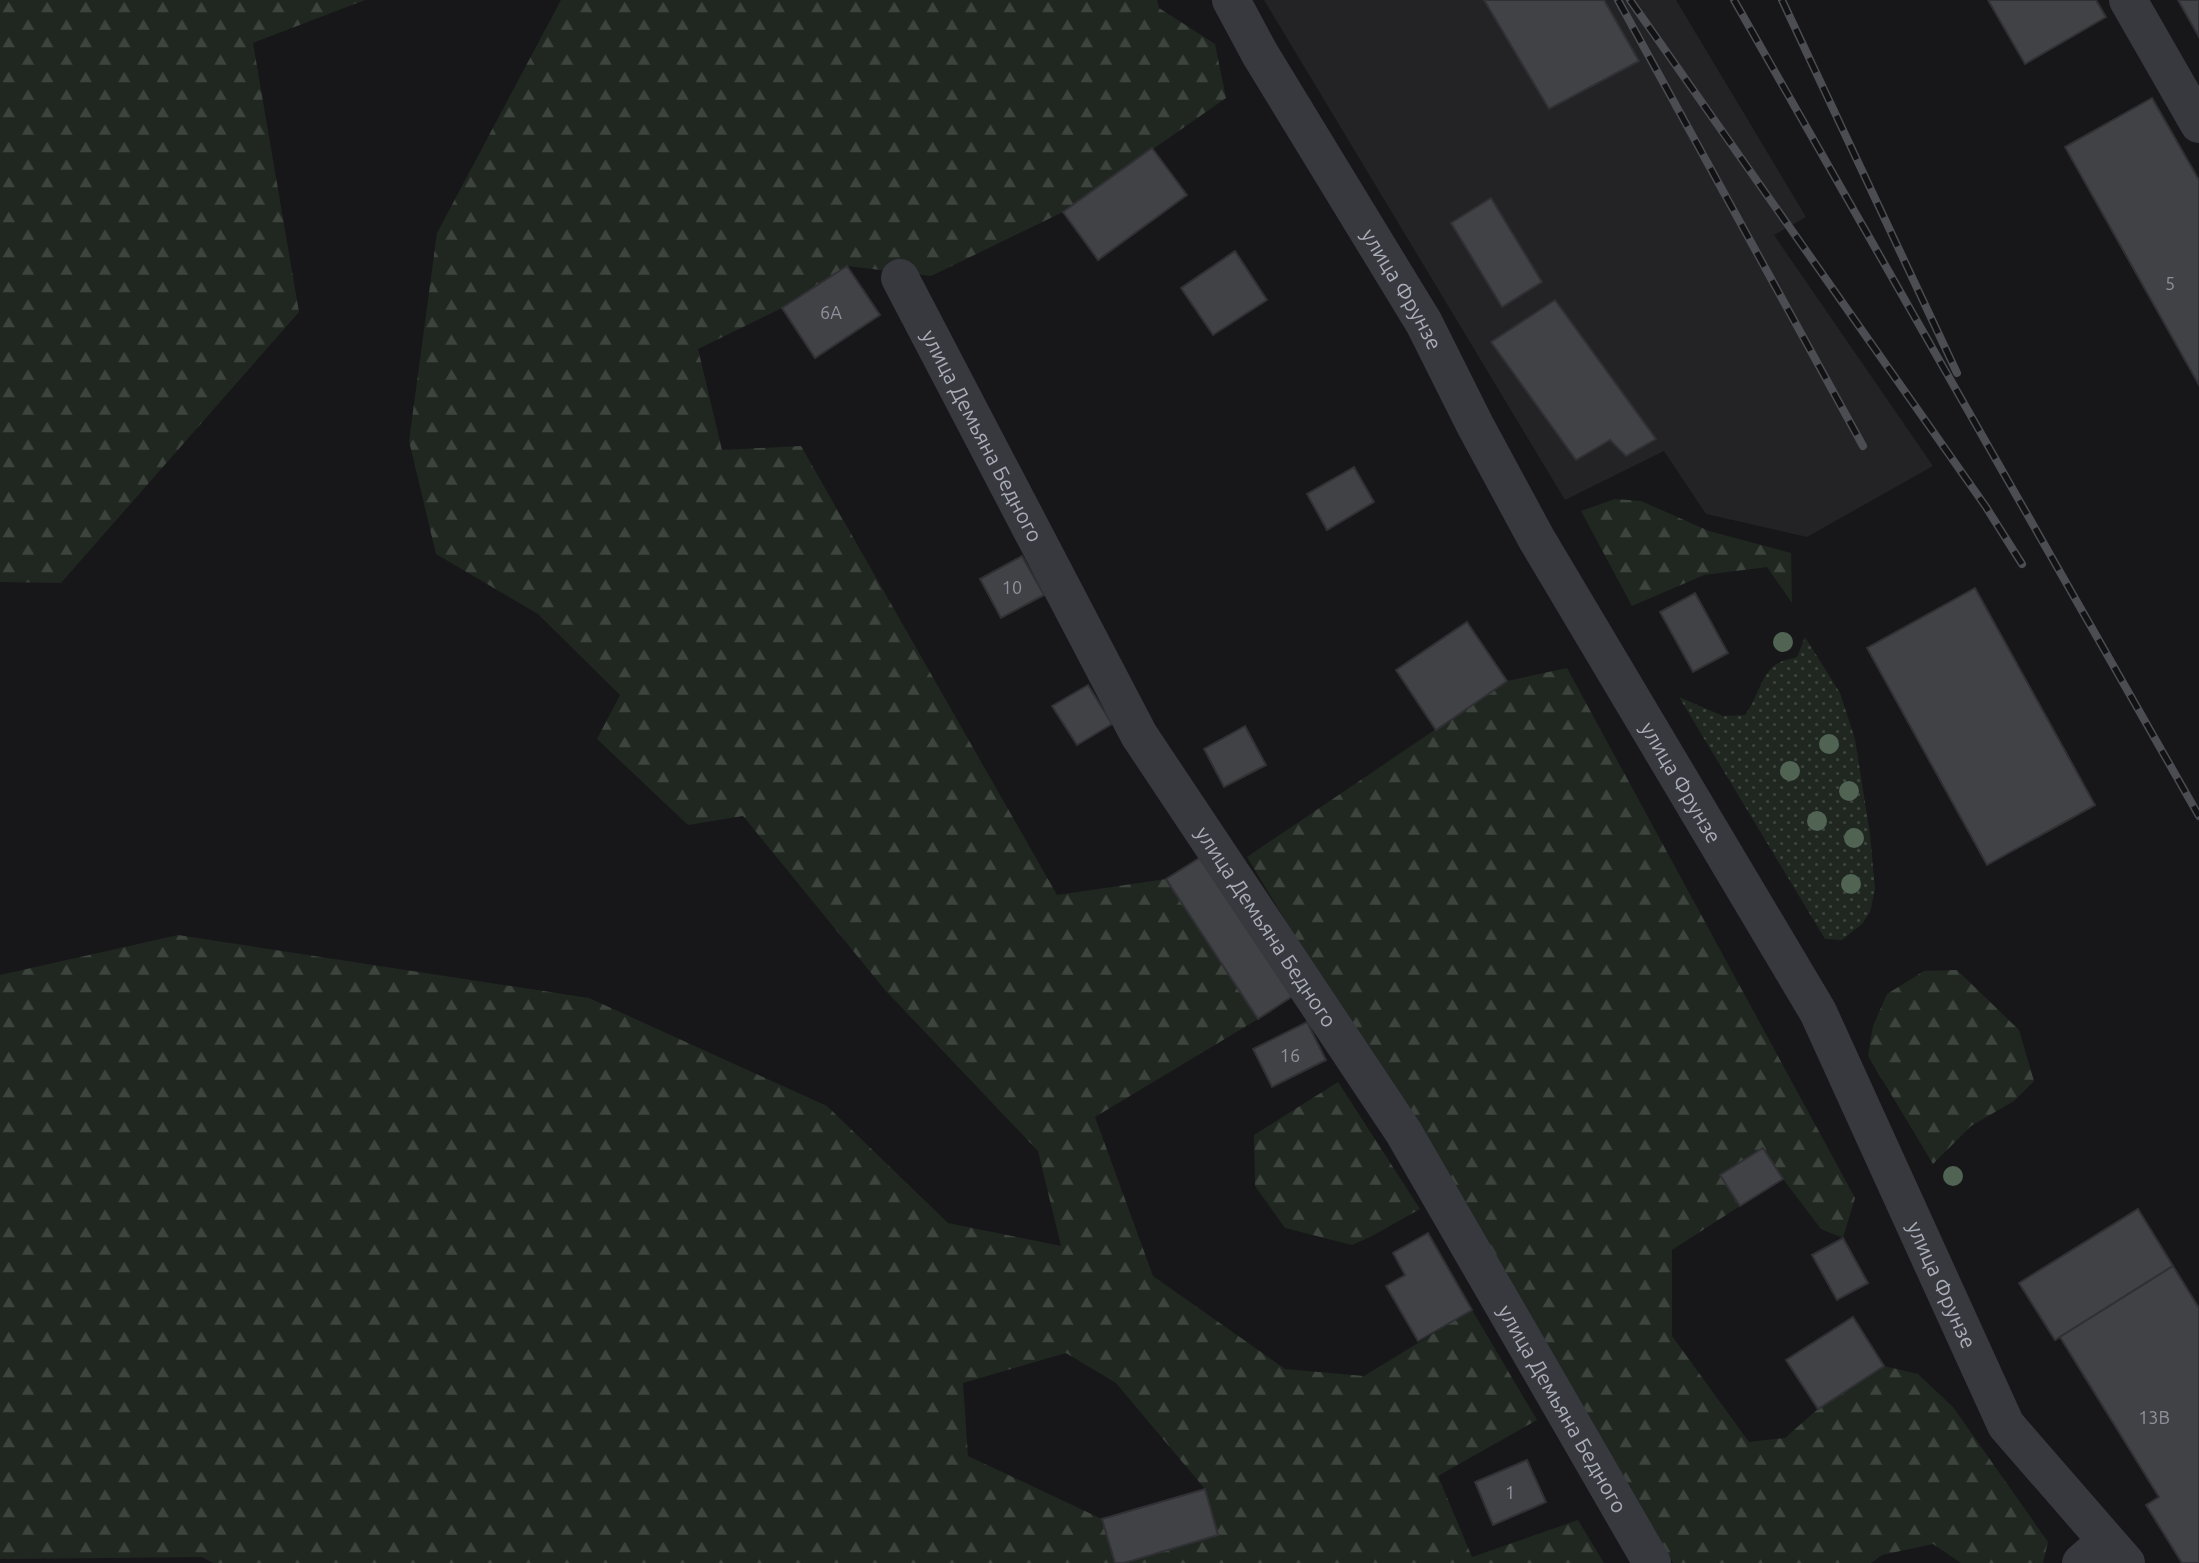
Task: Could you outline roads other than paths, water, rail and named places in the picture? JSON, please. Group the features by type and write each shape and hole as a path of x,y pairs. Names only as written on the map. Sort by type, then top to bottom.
{"street":[{"name":"улица Фрунзе","path":"1231,0 1260,54 1424,323 1536,538 1818,1012 2006,1425 2104,1556"},
{"path":"2128,0 2185,67 2199,124"},
{"name":"улица Демьяна Бедного","path":"900,278 1139,735 1404,1133 1652,1563"}],"railway":[{"path":"1618,0 1863,446"},
{"path":"1630,0 1986,507 2022,564"},
{"path":"1734,0 2199,816"},
{"path":"1782,0 1957,373"}]}
